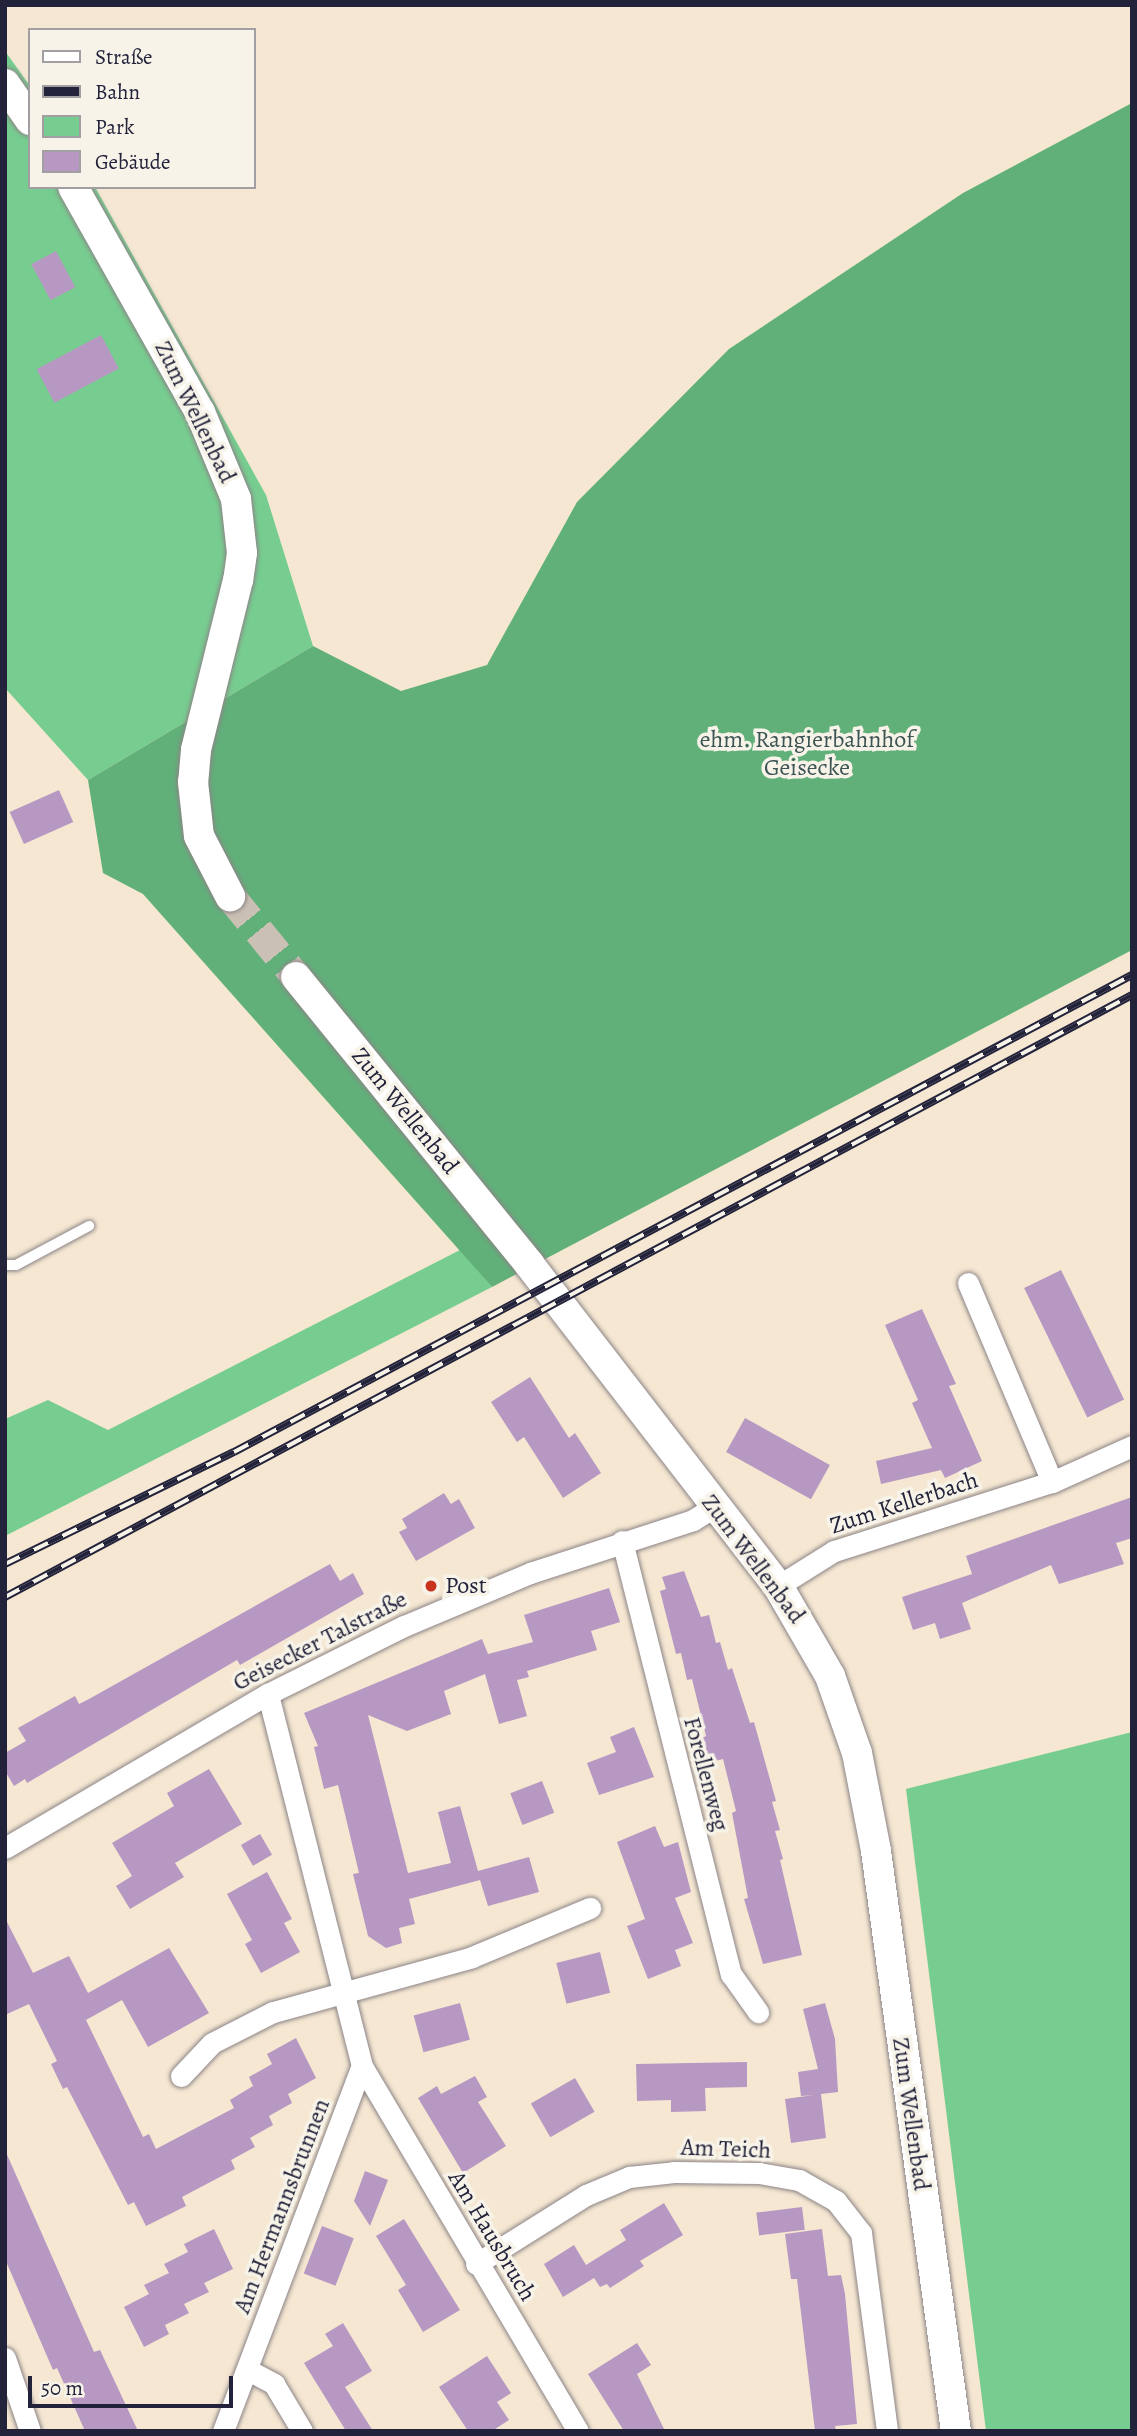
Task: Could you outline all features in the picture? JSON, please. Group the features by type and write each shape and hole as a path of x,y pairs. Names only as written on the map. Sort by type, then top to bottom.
{"main road":[{"path":"5,84 28,117"},
{"name":"Zum Wellenbad","path":"74,189 200,412 236,499 240,566 193,782 200,836 230,897"},
{"name":"Zum Wellenbad","path":"296,977 529,1265 779,1586 830,1676 857,1753 876,1851 956,2431"}],"street":[{"path":"968,1283 1052,1482"},
{"name":"Zum Kellerbach","path":"779,1586 834,1551 1052,1482 1132,1446"},
{"name":"Geisecker Talstraße","path":"5,1848 268,1694 437,1611 622,1541 670,1528 715,1506"},
{"name":"Forellenweg","path":"622,1541 731,1974 758,2012"},
{"path":"268,1694 362,2066"},
{"path":"181,2076 212,2043 273,2012 345,1995 472,1957 590,1908"},
{"name":"Am Hausbruch","path":"362,2066 476,2264 578,2431"},
{"name":"Am Hermannsbrunnen","path":"223,2431 362,2066"},
{"name":"Am Teich","path":"476,2264 586,2195 629,2177 674,2172 759,2173 799,2180 835,2201 861,2233 887,2431"},
{"path":"5,2358 30,2431"},
{"path":"248,2370 274,2384 302,2431"}],"lane":[{"path":"5,1265 16,1265 89,1226"}],"green space":[{"path":"5,51 28,83 28,189 96,189 266,495 313,646 88,780 5,688"},
{"name":"ehm. Rangierbahnhof Geisecke","path":"1132,103 1132,950 492,1287 143,894 103,873 88,780 313,646 401,691 487,665 577,502 729,349 963,193"},
{"path":"460,1250 492,1287 5,1536 5,1419 48,1400 108,1430"},
{"path":"1132,1732 1132,2431 986,2431 906,1789"}],"building":[{"path":"56,251 75,287 51,300 31,264"},
{"path":"101,335 119,369 54,403 37,369"},
{"path":"59,790 73,822 24,844 10,812"},
{"path":"1061,1270 1124,1399 1087,1417 1024,1288"},
{"path":"922,1309 956,1384 949,1386 982,1461 945,1478 941,1470 881,1484 876,1461 932,1448 912,1403 918,1400 885,1325"},
{"path":"530,1377 569,1438 575,1433 601,1473 563,1498 524,1437 517,1442 491,1402"},
{"path":"745,1418 830,1465 811,1499 726,1452"},
{"path":"444,1493 451,1504 459,1499 475,1528 416,1561 399,1532 407,1528 402,1519"},
{"path":"1132,1497 1132,1538 1116,1543 1124,1564 1059,1584 1051,1565 962,1603 971,1629 940,1639 935,1623 913,1630 902,1597 972,1574 966,1556"},
{"path":"330,1564 340,1581 353,1573 364,1594 240,1665 237,1660 27,1783 25,1779 14,1786 5,1771 5,1753 26,1741 18,1728 75,1696 79,1704 89,1699"},
{"path":"684,1571 701,1617 709,1615 716,1643 720,1642 728,1670 732,1668 750,1723 754,1722 776,1801 772,1802 780,1830 775,1831 802,1955 763,1964 744,1899 748,1898 732,1813 736,1811 723,1759 708,1763 701,1739 706,1736 692,1679 687,1680 681,1653 676,1654 660,1591 666,1589 662,1577"},
{"path":"609,1588 620,1622 591,1631 597,1650 527,1671 529,1677 517,1680 527,1716 499,1724 485,1674 444,1691 451,1714 407,1731 368,1715 408,1873 451,1863 438,1812 460,1806 478,1871 529,1857 539,1892 488,1906 480,1880 409,1899 415,1924 399,1928 402,1943 386,1948 368,1936 353,1874 359,1873 338,1785 324,1789 314,1747 318,1746 304,1713 482,1639 488,1654 533,1642 524,1615"},
{"path":"634,1727 654,1777 599,1795 587,1763 616,1752 610,1737"},
{"path":"209,1769 242,1824 175,1863 184,1877 130,1909 116,1886 132,1876 112,1843 174,1806 167,1793"},
{"path":"542,1781 554,1813 522,1825 510,1793"},
{"path":"655,1826 664,1847 678,1842 691,1892 675,1898 693,1943 675,1950 681,1966 648,1979 627,1926 645,1919 617,1842"},
{"path":"260,1834 272,1855 253,1866 241,1845"},
{"path":"267,1872 292,1919 284,1923 300,1952 261,1973 245,1944 252,1940 227,1894"},
{"path":"5,1918 33,1973 69,1956 88,1993 169,1948 209,2013 148,2047 122,2000 86,2020 143,2137 149,2134 156,2149 234,2108 230,2100 253,2086 249,2077 272,2064 267,2054 296,2038 316,2078 288,2094 292,2103 269,2116 273,2125 250,2138 255,2147 231,2160 235,2169 182,2197 186,2206 146,2226 134,2202 128,2205 67,2087 63,2089 51,2064 57,2061 29,2004 5,2015"},
{"path":"600,1952 610,1993 566,2004 556,1963"},
{"path":"460,2003 470,2040 423,2052 414,2015"},
{"path":"825,2003 835,2039 838,2092 821,2094 826,2138 791,2143 785,2099 814,2095 801,2096 798,2072 818,2069 803,2009"},
{"path":"747,2062 747,2087 705,2088 706,2111 671,2112 671,2100 637,2101 636,2064"},
{"path":"475,2076 487,2097 478,2102 506,2146 463,2173 418,2098 437,2086 441,2094"},
{"path":"575,2078 594,2112 550,2137 531,2104"},
{"path":"5,2150 94,2352 100,2350 138,2431 85,2431 57,2368 53,2370 5,2259"},
{"path":"365,2171 388,2180 370,2226 354,2201"},
{"path":"664,2203 683,2235 640,2261 644,2266 610,2288 607,2284 600,2287 594,2278 563,2297 544,2264 574,2245 586,2265 626,2240 620,2230"},
{"path":"802,2207 805,2230 759,2235 756,2213"},
{"path":"404,2219 460,2310 423,2332 398,2290 406,2285 376,2236"},
{"path":"322,2226 354,2238 335,2286 304,2274"},
{"path":"214,2229 233,2269 204,2283 209,2292 184,2304 189,2313 165,2325 169,2334 144,2347 124,2307 149,2294 144,2285 169,2273 164,2264 188,2252 184,2244"},
{"path":"822,2229 828,2276 841,2275 845,2294 857,2424 835,2426 836,2431 815,2431 797,2279 791,2279 785,2234"},
{"path":"343,2323 372,2371 345,2387 373,2431 346,2431 304,2363 333,2346 325,2334"},
{"path":"637,2343 651,2365 637,2374 665,2431 624,2431 588,2374"},
{"path":"487,2356 511,2393 497,2402 509,2420 492,2431 468,2431 439,2387"}],"tunnel":[{"path":"230,896 296,977"}],"railway":[{"path":"5,1564 234,1452 1132,975"},
{"path":"5,1597 1132,995"}],"place":[{"name":"Post","path":"431,1586"}]}
